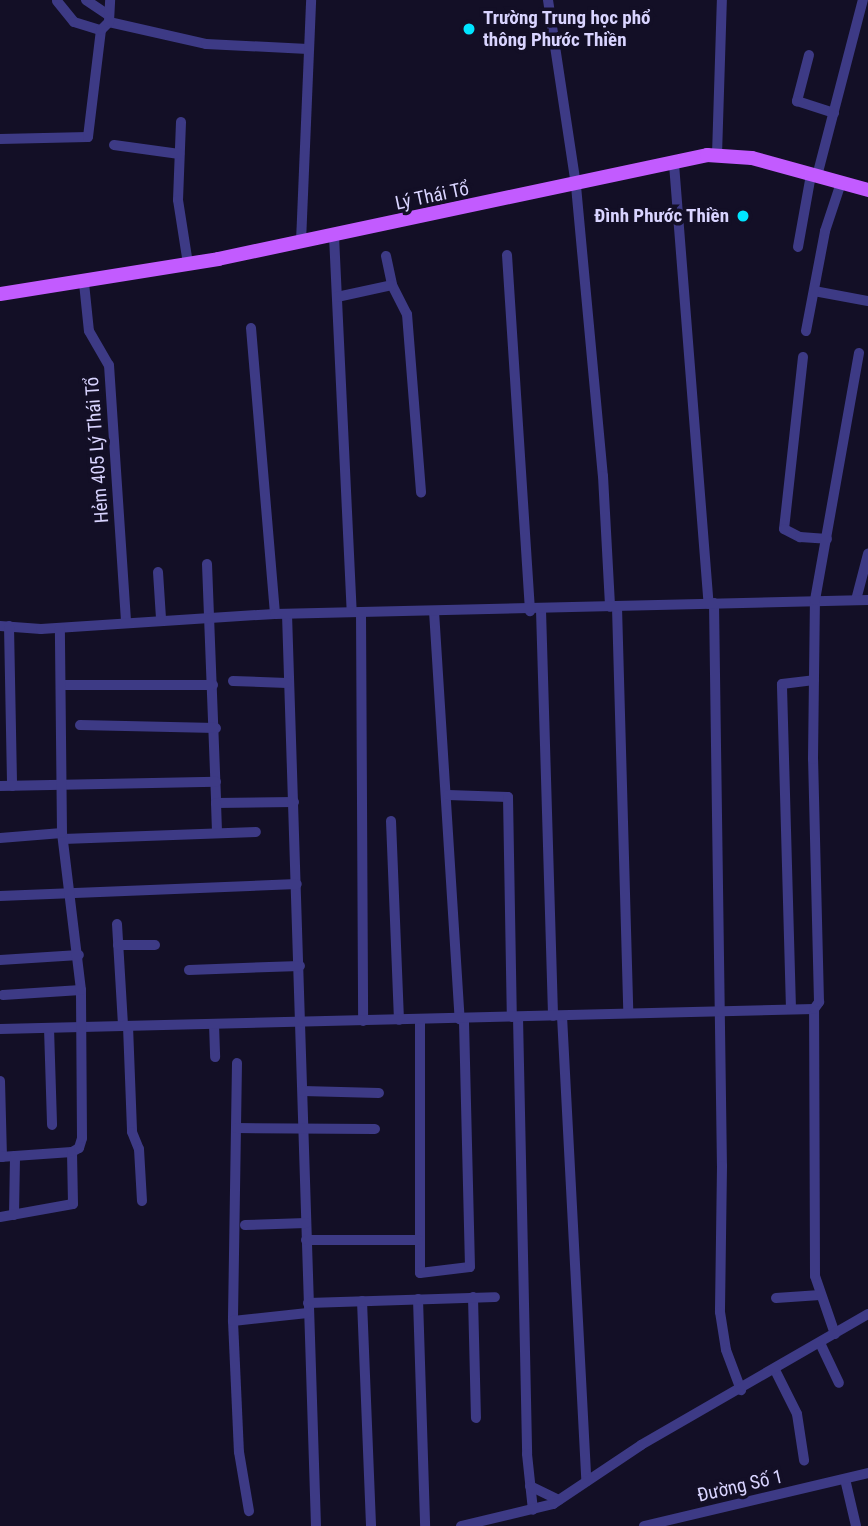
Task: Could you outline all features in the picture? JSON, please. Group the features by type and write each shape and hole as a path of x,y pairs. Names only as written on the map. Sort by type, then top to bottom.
{"main road":[{"name":"Lý Thái Tổ","path":"0,294 84,283 334,236 717,155 752,158 868,190"}],"street":[{"path":"86,0 106,22"},
{"path":"0,139 88,137 110,0"},
{"path":"301,242 311,0"},
{"path":"548,0 576,186 603,476 613,607 628,1013"},
{"path":"717,155 722,0"},
{"path":"798,247 814,176 834,113 863,0"},
{"path":"57,1 75,22 106,22 206,44 308,49"},
{"path":"809,55 797,102 834,113"},
{"path":"181,122 178,211 188,264"},
{"path":"114,145 179,154"},
{"path":"674,164 712,604 719,1011 720,1312 726,1350 741,1390"},
{"path":"806,331 825,231 841,183"},
{"path":"334,236 357,612 363,1021"},
{"path":"507,255 535,610 586,1481"},
{"path":"386,256 392,285 407,314 422,492"},
{"name":"Hẻm 405 Lý Thái Tổ","path":"84,283 89,331 109,365 126,621"},
{"path":"337,297 392,285"},
{"path":"814,291 868,301"},
{"path":"251,328 275,614"},
{"path":"835,1334 815,1276 814,1009 819,1002 814,680 816,600 859,353"},
{"path":"803,357 784,529 800,537 827,539"},
{"path":"216,782 6,786 4,626 60,628 161,618 275,614 535,610 862,600 868,554"},
{"path":"207,564 212,616 217,833"},
{"path":"158,572 161,618"},
{"path":"420,1020 419,1272 469,1268 462,1019 434,611"},
{"path":"287,614 287,683 300,966 316,1526"},
{"path":"0,1081 1,1157 72,1152 79,1148 82,1138 81,990 79,955 68,894 62,836 63,685 60,628"},
{"path":"791,1009 782,684 814,680"},
{"path":"233,681 287,683"},
{"path":"63,685 213,685"},
{"path":"80,724 216,729"},
{"path":"448,794 508,797 530,1486 533,1510"},
{"path":"216,803 294,802"},
{"path":"391,821 399,1020"},
{"path":"0,838 256,832"},
{"path":"0,896 297,884"},
{"path":"117,924 132,1132 139,1149 142,1201"},
{"path":"118,945 155,945"},
{"path":"0,960 79,955"},
{"path":"189,970 300,966"},
{"path":"3,995 81,990"},
{"path":"0,1029 814,1009"},
{"path":"214,1024 215,1057"},
{"path":"49,1028 52,1125"},
{"path":"237,1063 233,1321 239,1452 249,1511"},
{"path":"303,1091 379,1093"},
{"path":"236,1128 375,1129"},
{"path":"0,1217 73,1204 72,1152"},
{"path":"14,1215 15,1156"},
{"path":"245,1225 306,1223"},
{"path":"306,1240 418,1240"},
{"path":"776,1298 820,1295"},
{"path":"473,1297 476,1418"},
{"path":"233,1321 362,1301 495,1297"},
{"path":"418,1299 425,1526"},
{"path":"362,1301 371,1526"},
{"path":"461,1526 533,1510 559,1500 586,1481 868,1314"},
{"path":"820,1343 839,1383"},
{"path":"775,1370 797,1414 804,1460"},
{"name":"Đường Số 1","path":"644,1526 868,1473"},
{"path":"845,1479 856,1526"},
{"path":"530,1486 559,1500"}],"place":[{"name":"Trường Trung học phổ thông Phước Thiền","path":"469,29"},
{"name":"Đình Phước Thiền","path":"743,216"}]}
